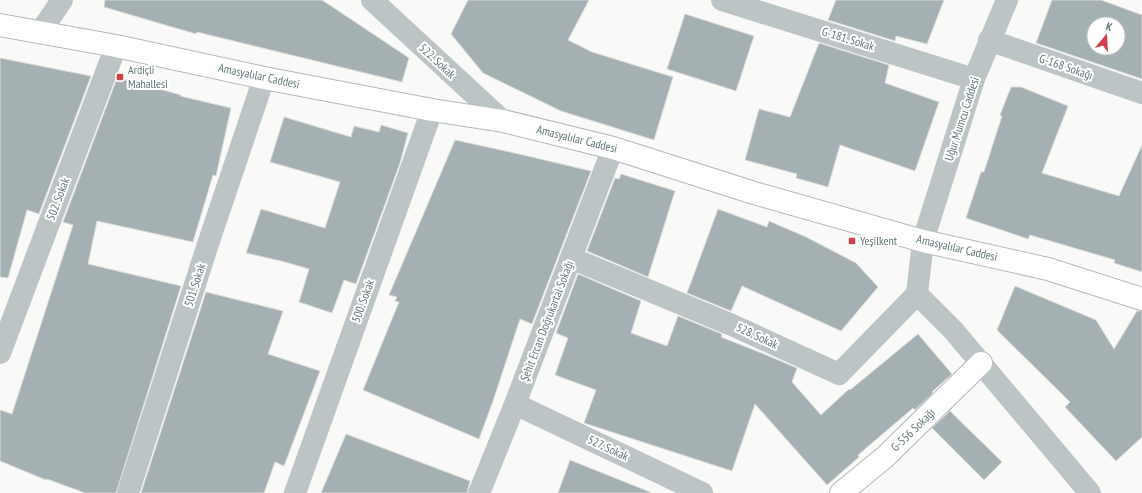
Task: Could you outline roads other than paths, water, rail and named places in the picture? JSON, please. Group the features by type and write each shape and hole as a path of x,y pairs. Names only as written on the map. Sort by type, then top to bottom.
{"main road":[{"name":"Amasyalılar Caddesi","path":"0,25 41,31 116,46 264,78 432,110 502,121 613,148 754,193 923,241 1048,269 1142,299"},
{"name":"G-556 Sokağı","path":"841,493 885,457 981,363"}],"street":[{"path":"41,31 62,0"},
{"name":"522. Sokak","path":"372,0 502,121"},
{"name":"G-181. Sokak","path":"722,0 974,79"},
{"name":"Uğur Mumcu Caddesi","path":"918,294 923,241 974,79 1007,0"},
{"name":"G-168 Sokağı","path":"989,40 1142,93"},
{"name":"502. Sokak","path":"0,353 116,46"},
{"name":"501. Sokak","path":"128,493 208,244 264,78"},
{"name":"500. Sokak","path":"295,493 432,110"},
{"name":"Şehit Ercan Doğrukartal Sokağı","path":"479,493 515,404 613,148"},
{"name":"528. Sokak","path":"571,258 732,325 838,374 918,294"},
{"path":"918,294 953,330 981,363 1085,491"},
{"name":"527. Sokak","path":"515,404 702,493"}],"place":[{"name":"Ardiçli Mahallesi","path":"120,77"},
{"name":"Yeşilkent","path":"852,241"}]}
